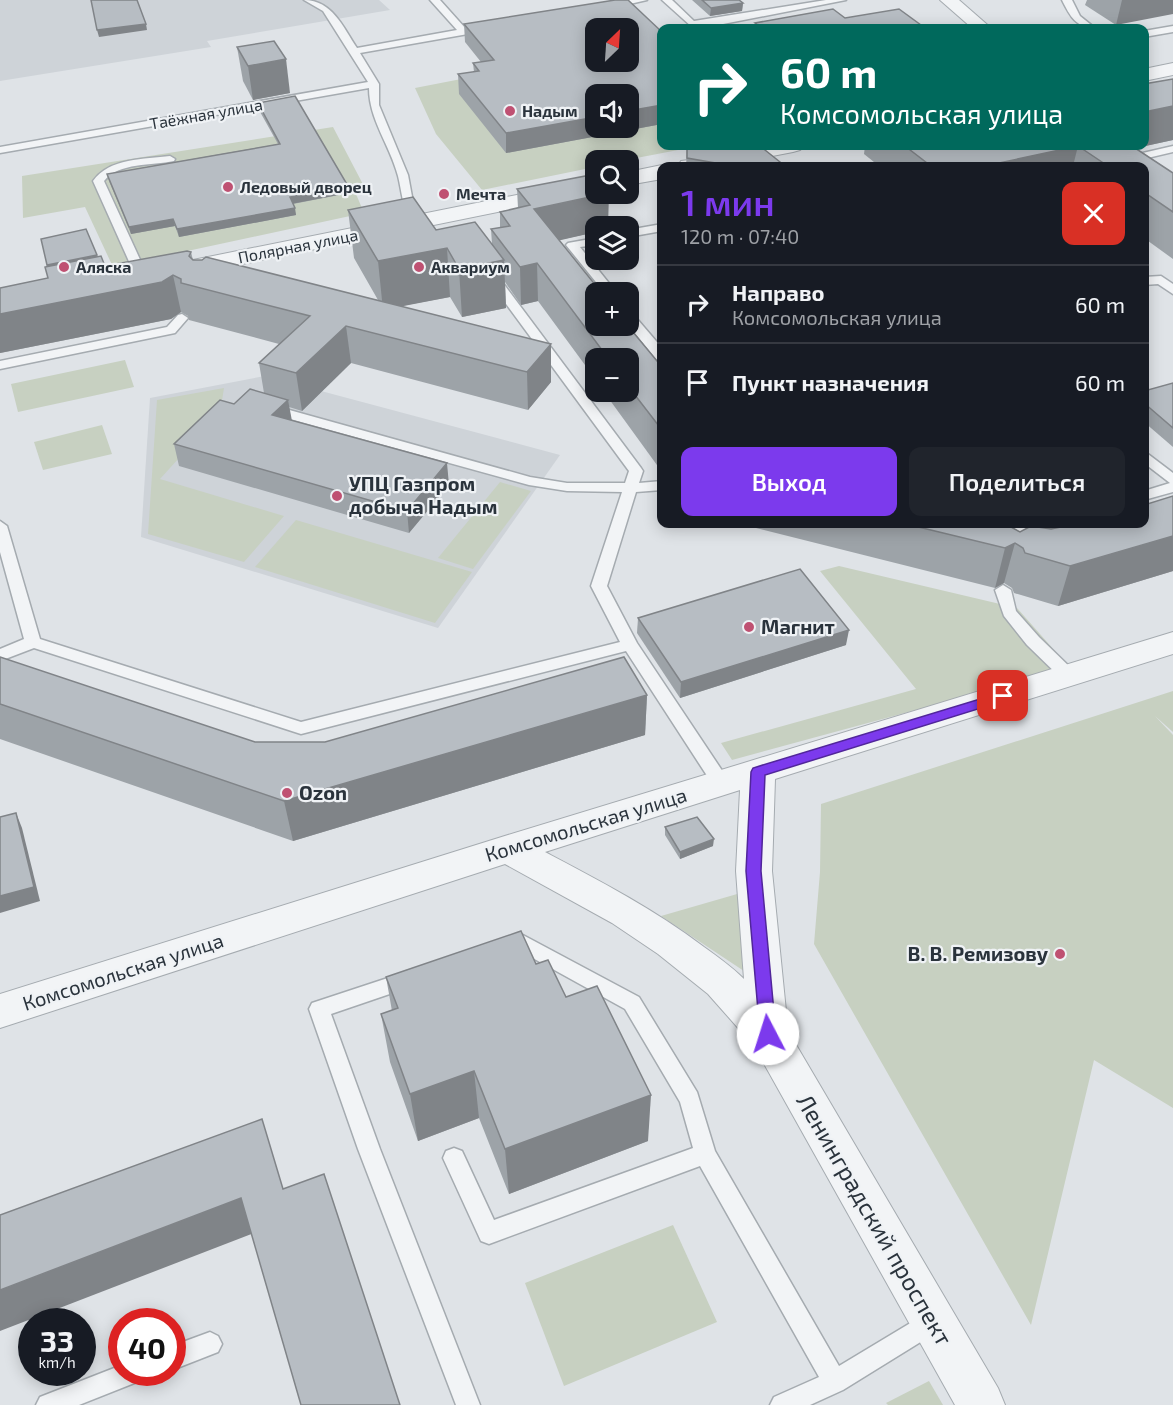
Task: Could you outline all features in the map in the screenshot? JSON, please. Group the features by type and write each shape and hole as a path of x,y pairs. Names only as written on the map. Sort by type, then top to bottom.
{"street":[{"path":"949,0 977,24"},
{"path":"711,162 773,150"},
{"path":"639,177 657,173"},
{"name":"Полярная улица","path":"131,279 217,269 417,222 450,220 585,188"},
{"name":"Комсомольская улица","path":"0,1011 508,849 1173,644"},
{"path":"758,772 753,871 768,1034"},
{"path":"508,849 625,912 671,944 722,982 768,1034"},
{"name":"Ленинградский проспект","path":"768,1034 981,1405"}],"lane":[{"path":"309,0 326,9 374,84 374,105 403,175 407,202 417,222"},
{"path":"435,0 464,32"},
{"path":"597,8 642,0"},
{"path":"667,0 692,24 723,21 841,0"},
{"path":"1067,0 1076,18 1085,24"},
{"path":"354,51 497,26"},
{"path":"1149,33 1173,29"},
{"name":"Таёжная улица","path":"0,150 374,84"},
{"path":"1116,162 1173,149"},
{"path":"131,279 98,181 99,177 110,170 170,159"},
{"path":"717,161 723,162"},
{"path":"639,232 657,228"},
{"path":"585,243 572,245 585,261"},
{"path":"482,263 636,471 599,586 630,645 721,783"},
{"path":"592,270 602,282"},
{"path":"1149,272 1173,290"},
{"path":"1149,281 1161,280"},
{"path":"0,365 171,330 182,318"},
{"path":"639,329 657,351"},
{"path":"530,353 553,359"},
{"path":"255,404 530,481 567,487 657,486"},
{"path":"1149,459 1173,480"},
{"path":"1149,494 1173,487"},
{"path":"0,526 33,642"},
{"path":"999,528 1019,537 1039,528"},
{"path":"1003,590 1009,612 1033,641 1069,676"},
{"path":"0,655 33,642 301,728 630,645"},
{"path":"489,953 521,942 632,1002 690,1099 705,1154 835,1382"},
{"path":"424,975 319,1009 369,1149 468,1405"},
{"path":"454,1158 489,1233 705,1154"},
{"path":"782,1405 835,1382 932,1322"},
{"path":"186,1353 210,1344"},
{"path":"48,1405 108,1382"}],"shaded area":[{"path":"0,0 379,0 390,10 207,41 211,47 0,81"},
{"name":"УПЦ Газпром добыча Надым","path":"265,376 560,455 438,628 141,537 150,398"}],"green space":[{"name":"Надым","path":"657,45 657,150 678,150 639,158 639,150 585,150 585,169 482,190 436,134 415,88 554,61 585,61 585,72 639,72 639,56"},
{"path":"333,127 367,192 356,194 364,213 113,267 85,207 23,218 22,176"},
{"path":"125,360 134,387 18,412 11,384"},
{"path":"224,388 220,413 160,479 284,516 244,562 148,534 157,400"},
{"path":"102,425 112,454 43,470 34,442"},
{"path":"500,482 531,491 473,569 438,558"},
{"path":"296,520 472,572 435,623 255,567"},
{"path":"839,566 1017,608 1070,668 732,760 721,743 916,689 820,571"},
{"path":"1173,691 1173,732 1155,716 1173,735 1173,1108 1094,1060 1031,1325 814,944 820,872 821,804"},
{"path":"751,890 753,977 661,916"},
{"path":"673,1225 717,1322 564,1386 525,1283"},
{"path":"929,1381 943,1405 888,1405 886,1403"}],"building":[{"path":"91,0 137,0 146,24 97,30"},
{"path":"615,0 628,0 657,27 657,106 639,109 639,84 585,84 585,119 506,133 458,74 479,71 473,63 494,60 464,24"},
{"path":"702,0 739,0 743,3 711,8"},
{"path":"833,9 845,18 899,9 920,24 756,24"},
{"path":"274,41 286,59 248,66 237,47"},
{"path":"1173,79 1173,106 1149,111 1149,83"},
{"name":"Ледовый дворец","path":"295,96 348,186 290,197 295,208 177,229 173,219 129,227 107,174 280,144 258,103"},
{"path":"687,150 765,150 780,162 710,162 687,158"},
{"path":"910,150 1059,150 1004,162 926,162"},
{"path":"1084,150 1138,150 1173,173 1173,212 1149,195 1149,162 1102,162"},
{"path":"585,176 585,198 534,209 593,282 585,282 585,327 537,263 520,267 491,229 510,226 500,212 530,205 517,189"},
{"path":"413,197 436,230 475,222 504,260 459,269 447,248 378,261 348,210"},
{"path":"86,229 97,255 47,265 41,239"},
{"path":"191,252 189,256 193,260 202,260 206,257 551,344 527,372 346,326 296,373 259,363 310,316 181,283 181,279 173,275 162,282 0,314 0,288 48,278 45,267 101,256 105,266"},
{"path":"592,336 636,336 657,361 657,424 639,400 639,348 601,348"},
{"path":"1173,383 1173,428 1149,407 1149,390"},
{"path":"250,389 288,400 272,415 447,463 407,511 174,444 220,400 234,404"},
{"path":"1173,496 1173,536 1070,566 1025,553 1023,548 1015,543 1005,548 922,528 1013,528 1020,532 1027,528 1149,528 1149,503"},
{"path":"800,569 849,630 681,682 638,618"},
{"path":"0,657 255,742 325,742 624,657 647,695 284,801 0,704"},
{"path":"16,813 34,887 0,896 0,817"},
{"path":"697,817 714,839 680,852 665,827"},
{"path":"521,931 536,964 548,960 566,997 597,986 651,1095 505,1149 474,1071 410,1094 381,1014 398,1008 386,977"},
{"path":"262,1119 283,1189 324,1174 400,1405 301,1405 241,1198 0,1290 0,1215"}],"place":[{"name":"Надым","path":"510,111"},
{"name":"Ледовый дворец","path":"228,187"},
{"name":"Мечта","path":"444,194"},
{"name":"Аляска","path":"64,267"},
{"name":"Аквариум","path":"419,267"},
{"name":"УПЦ Газпром добыча Надым","path":"337,496"},
{"name":"Магнит","path":"749,627"},
{"name":"Ozon","path":"287,793"},
{"name":"В. В. Ремизову","path":"1060,954"}],"route":[{"path":"768,1034 753,871 758,772 1003,696"}]}
